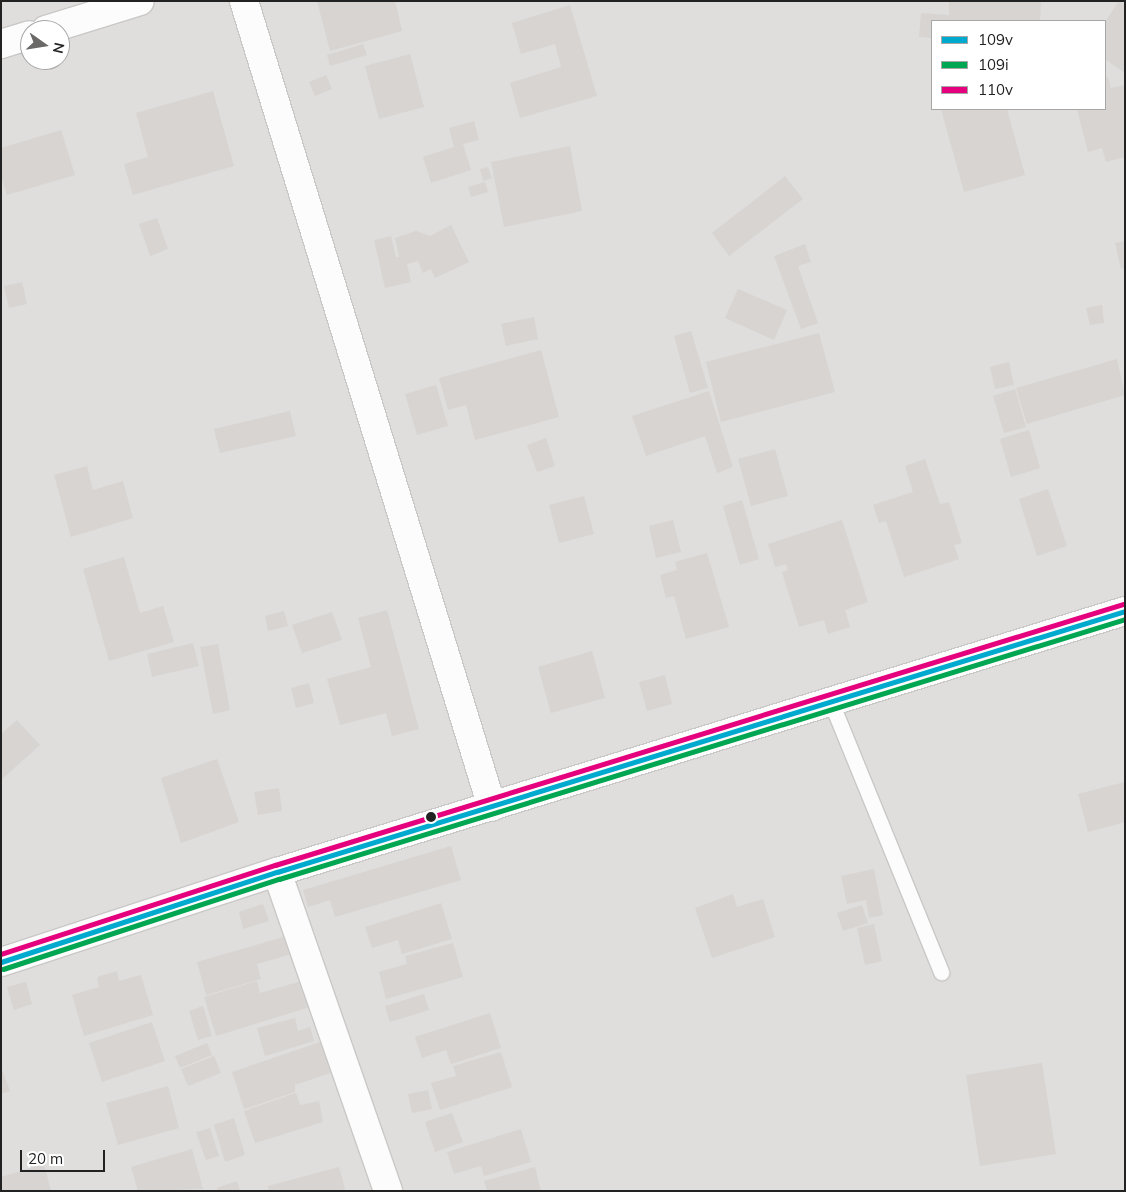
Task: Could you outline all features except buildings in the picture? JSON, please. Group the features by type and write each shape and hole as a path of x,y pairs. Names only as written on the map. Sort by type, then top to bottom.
{"street":[{"path":"70,23 140,1"},
{"path":"244,1 492,808"},
{"path":"1,44 20,38"},
{"path":"1,962 277,872 492,808 1125,611"},
{"path":"277,872 388,1191"}],"lane":[{"path":"831,702 941,972"}],"shaded area":[{"path":"1,1 1125,1 1125,1191 1,1191"}],"transit line":[{"name":"110v","path":"1,954 275,865 1123,604"},
{"name":"109v","path":"1,962 277,872 1125,611"},
{"name":"109i","path":"3,969 279,879 1125,619"}]}
